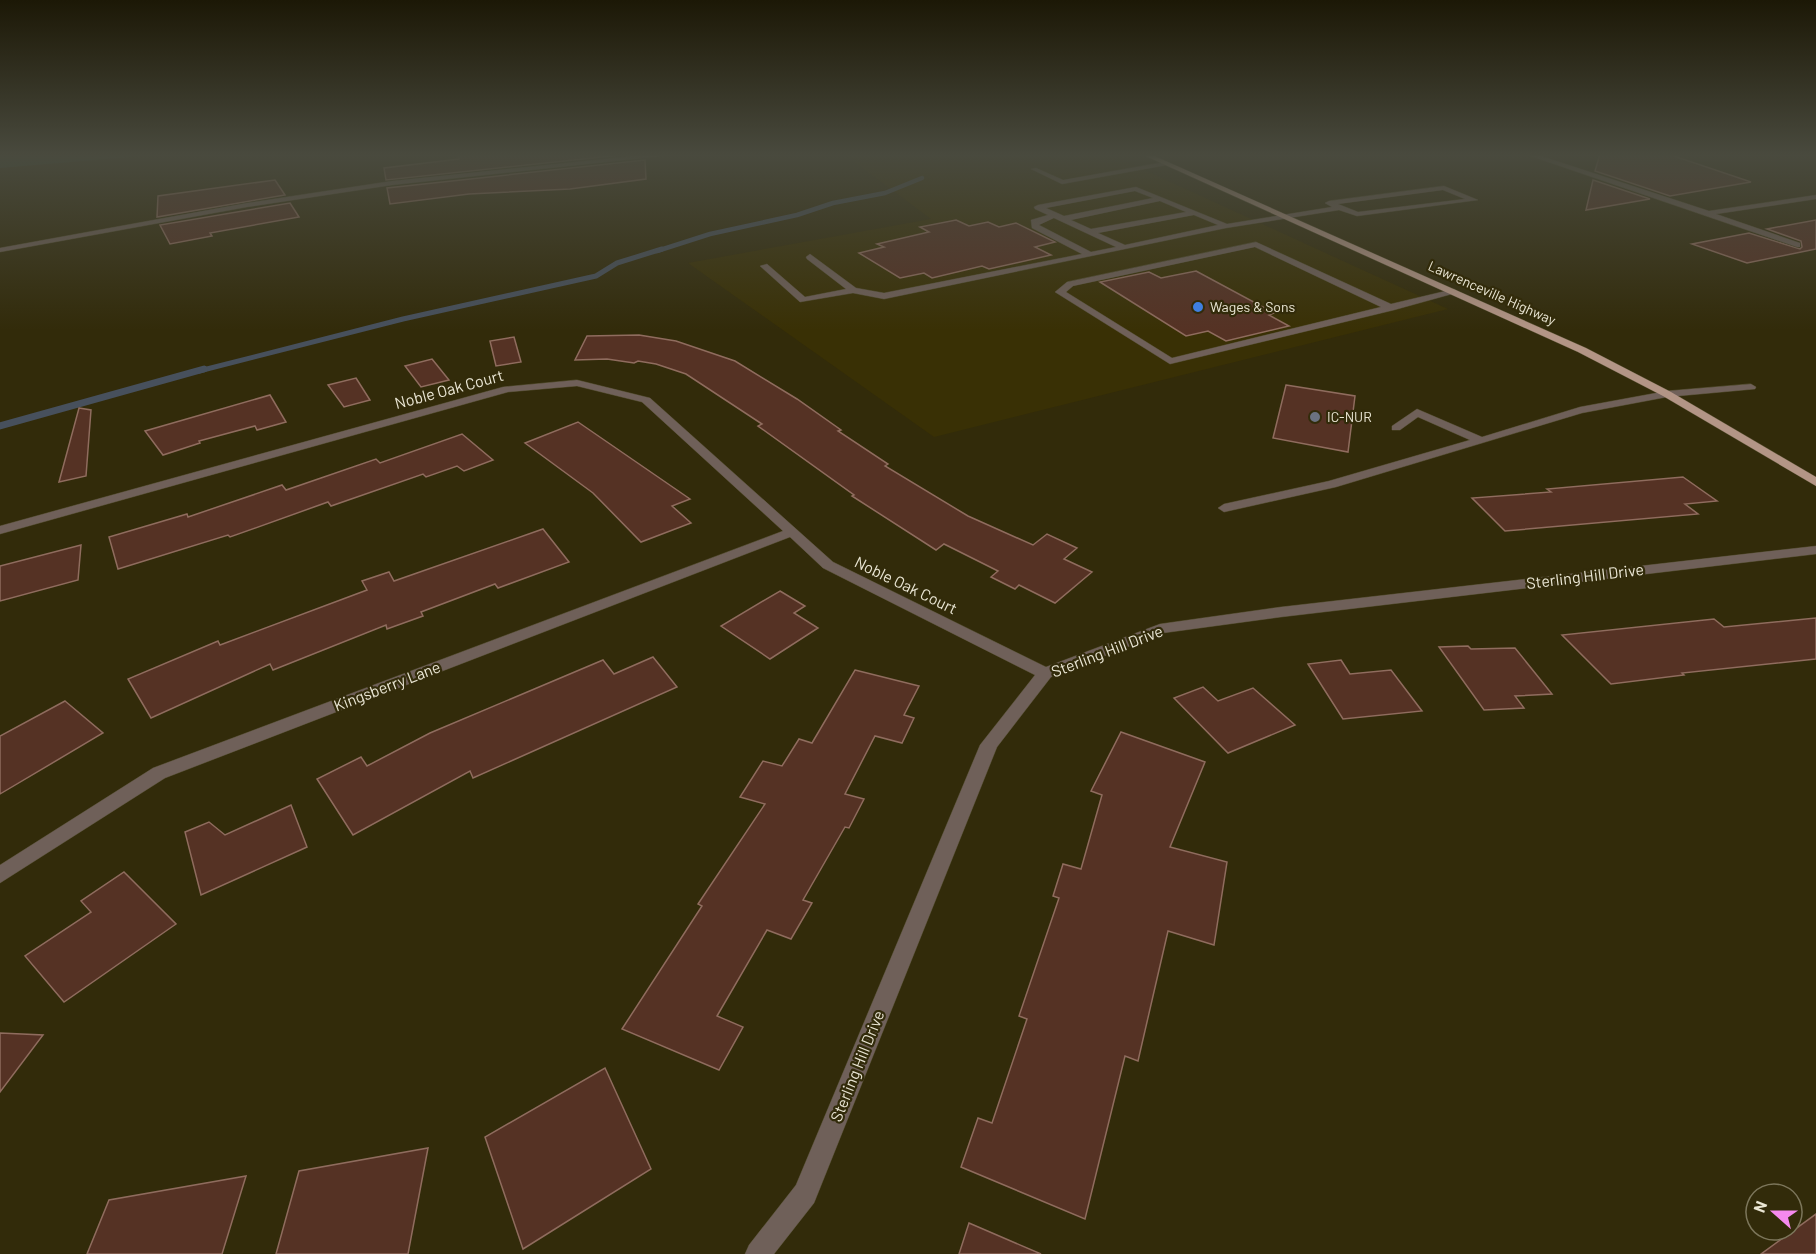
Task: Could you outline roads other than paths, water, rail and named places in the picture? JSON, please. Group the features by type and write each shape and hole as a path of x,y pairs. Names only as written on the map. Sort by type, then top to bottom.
{"main road":[{"name":"Lawrenceville Highway","path":"1272,213 1582,350 1667,394 1816,482"}],"street":[{"path":"0,250 206,213"},
{"path":"1049,213 1124,248"},
{"path":"1084,213 1037,219 1034,222 1035,226 1090,255"},
{"path":"1088,232 1194,213 1226,226"},
{"path":"764,266 803,300 853,290 884,296 1226,226 1315,213"},
{"path":"1353,213 1369,213"},
{"path":"1709,213 1797,245"},
{"path":"1391,308 1256,244 1070,284 1060,291 1170,361 1391,308 1454,292"},
{"path":"810,257 853,290"},
{"name":"Noble Oak Court","path":"0,530 507,389 577,383 646,400 828,565 1045,673"},
{"path":"1224,508 1332,484 1580,410 1667,394 1751,387"},
{"path":"1396,428 1418,412 1481,441"},
{"name":"Kingsberry Lane","path":"0,875 159,773 792,532"},
{"name":"Sterling Hill Drive","path":"758,1254 805,1194 989,745 1045,673 1160,629 1281,612 1816,550"}],"waterway":[{"path":"657,251 710,234 804,213"},
{"path":"199,371 403,319 596,276 617,263 662,249"},
{"path":"0,426 204,369"}],"place":[{"name":"Wages & Sons","path":"1198,307"},
{"name":"IC-NUR","path":"1315,417"}]}
